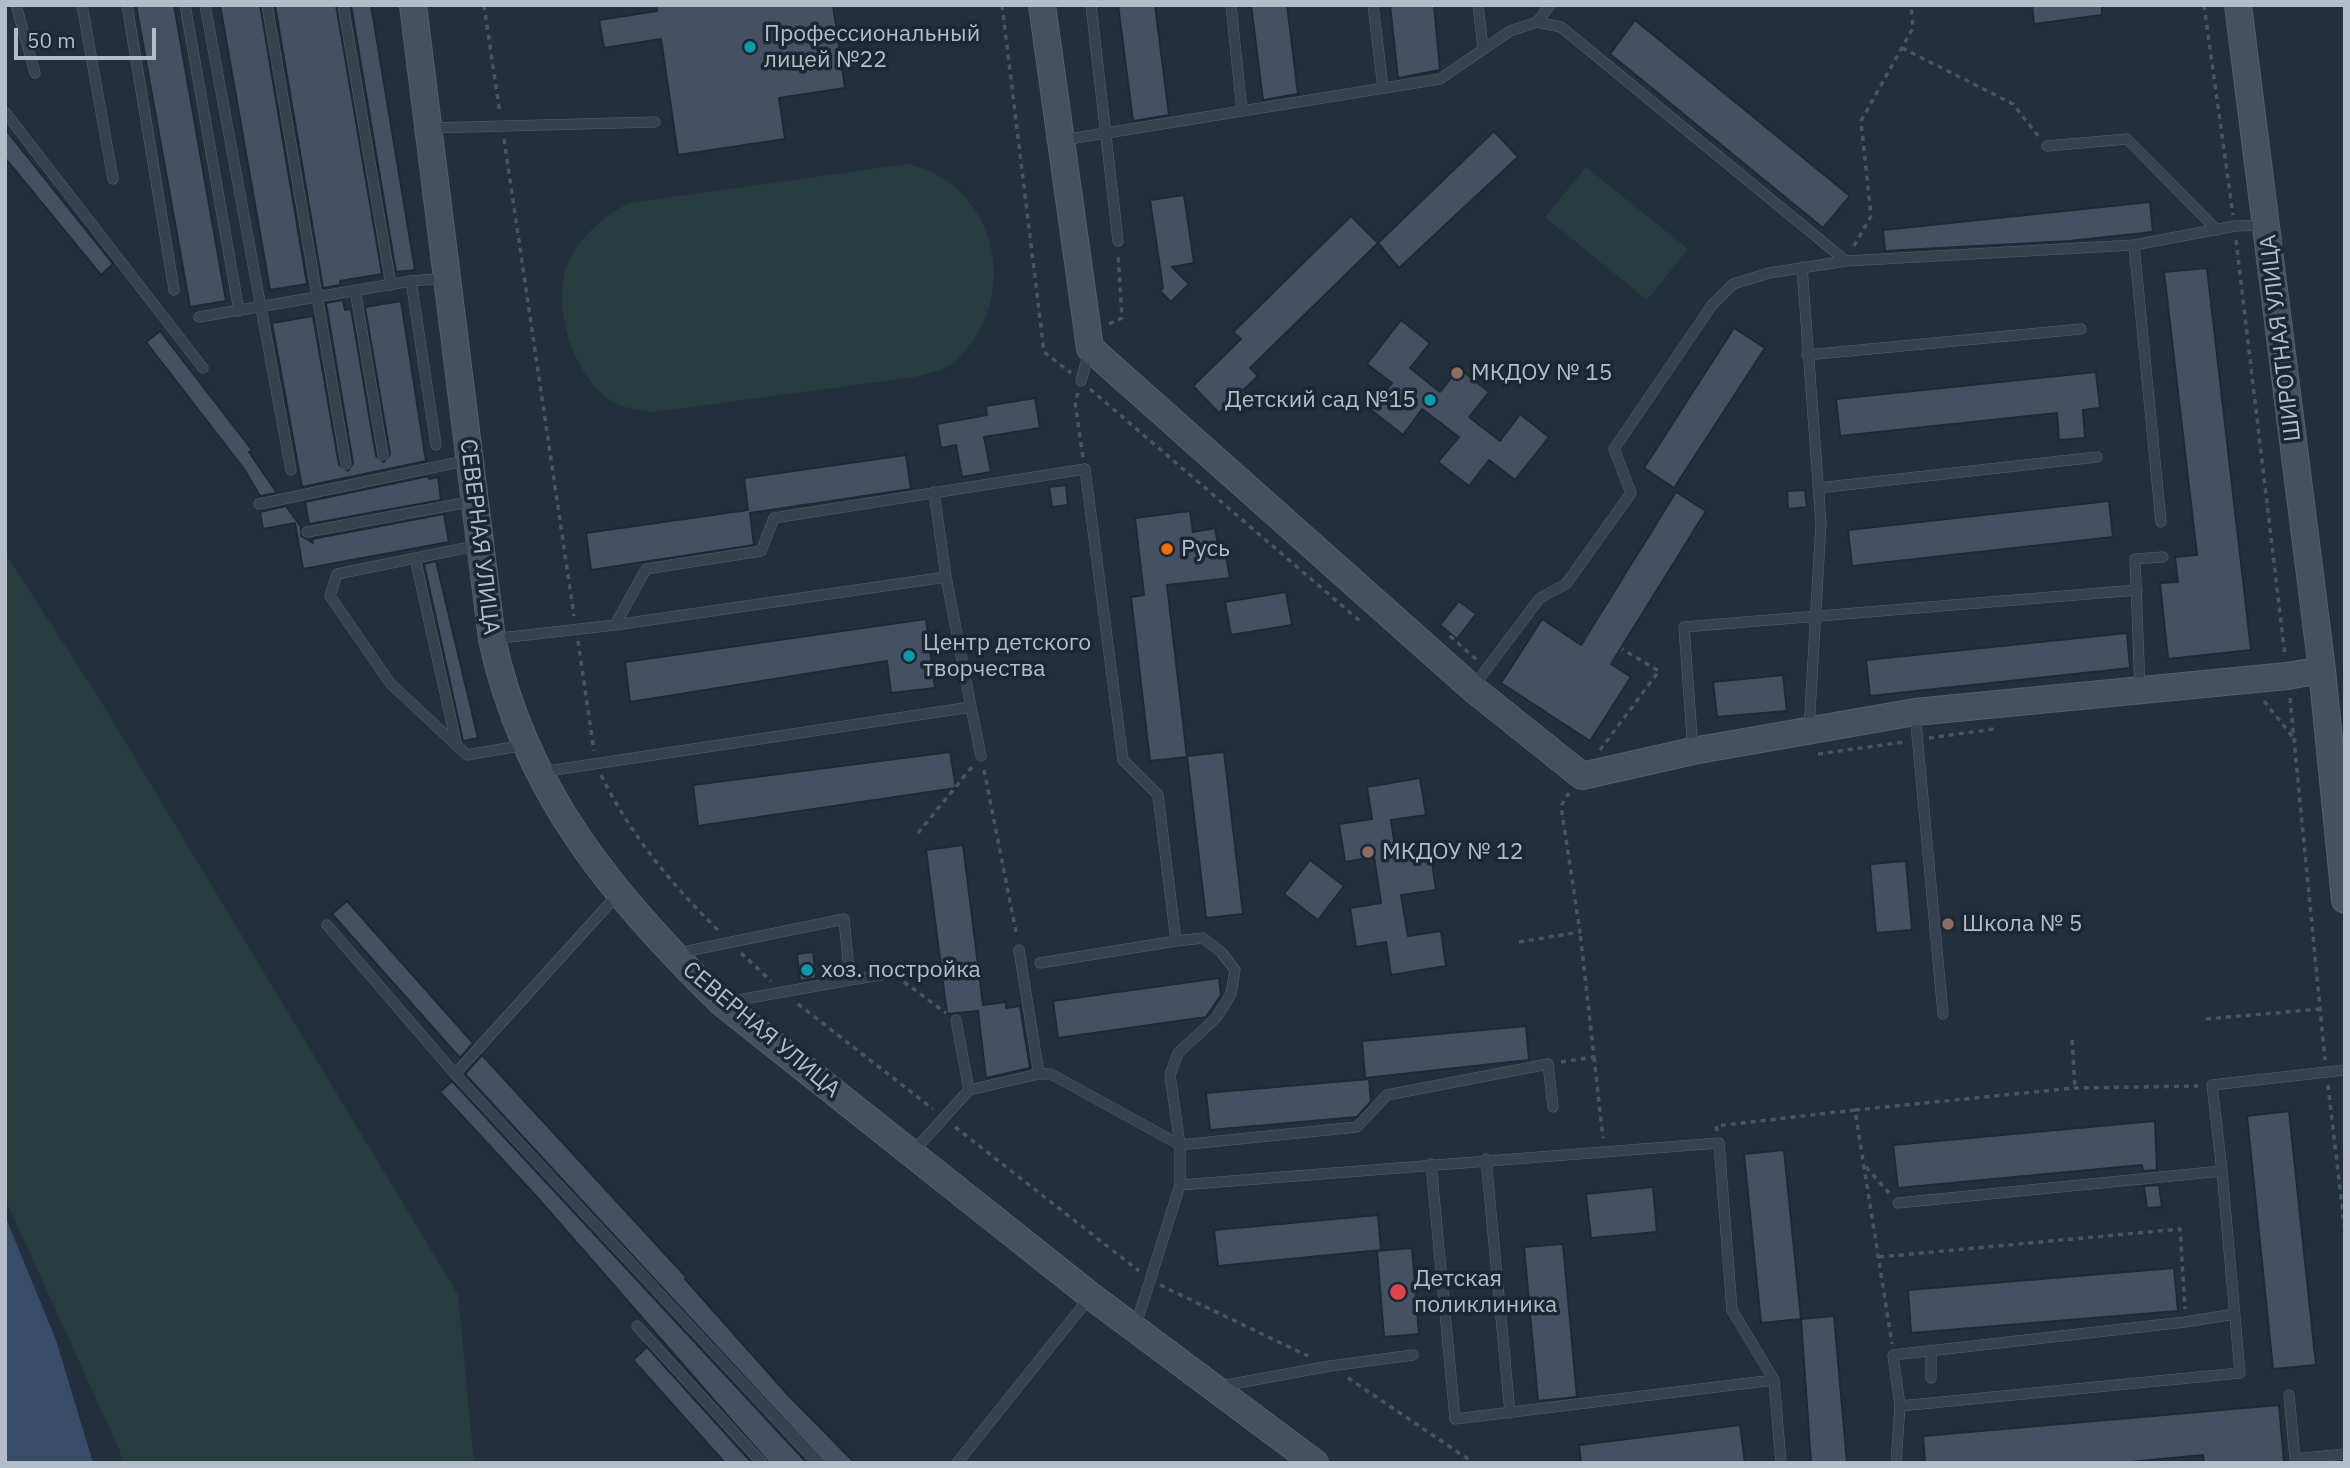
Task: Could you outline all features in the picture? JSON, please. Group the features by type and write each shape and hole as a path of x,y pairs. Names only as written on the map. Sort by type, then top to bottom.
{"street":[{"name":"СЕВЕРНАЯ УЛИЦА","path":"413,5 492,639 501,682 525,745 538,773 575,835 619,893 672,954 722,1003 1091,1296 1315,1463"},
{"path":"1042,5 1090,348 1478,680 1582,776 1693,751 1914,712 2287,677 2322,670"},
{"name":"ШИРОТНАЯ УЛИЦА","path":"2238,5 2322,670 2339,784 2345,900"}],"lane":[{"path":"16,5 35,73"},
{"path":"82,5 113,180"},
{"path":"127,5 174,290"},
{"path":"185,5 239,311"},
{"path":"205,5 258,307 291,470"},
{"path":"267,5 346,464"},
{"path":"343,5 391,285"},
{"path":"1091,5 1118,241"},
{"path":"1231,5 1242,111"},
{"path":"1373,5 1383,88"},
{"path":"1478,5 1483,49"},
{"path":"1537,22 1550,5"},
{"path":"1061,140 1440,79 1510,31 1537,22 1561,27 1846,261"},
{"path":"5,112 204,368"},
{"path":"428,128 655,122"},
{"path":"2047,146 2127,139 2217,230"},
{"path":"1478,680 1540,598 1566,584 1631,493 1614,449 1712,305 1732,284 1802,267 1846,261 2134,245 2235,226 2267,225"},
{"path":"2134,245 2161,522"},
{"path":"1802,267 1821,523 1809,729"},
{"path":"200,317 411,281 447,278"},
{"path":"411,281 436,445"},
{"path":"355,290 383,455"},
{"path":"1807,355 2081,329"},
{"path":"1081,381 1090,348"},
{"path":"1818,488 2097,457"},
{"path":"259,503 470,460"},
{"path":"615,625 646,569 761,551 774,518 1085,469 1123,760 1158,795 1176,941"},
{"path":"934,492 946,577 981,755"},
{"path":"307,532 475,501"},
{"path":"480,545 337,574 330,596 390,683 467,755 525,745"},
{"path":"415,558 456,743"},
{"path":"2140,690 2135,559 2163,558"},
{"path":"492,639 615,625 946,577"},
{"path":"1693,751 1685,627 2137,590"},
{"path":"538,773 971,706"},
{"path":"1914,712 1943,1014"},
{"path":"455,1074 619,893"},
{"path":"672,954 844,919 850,980"},
{"path":"327,925 455,1074 817,1463"},
{"path":"1040,963 1203,938 1221,952 1235,970 1231,994 1216,1018 1174,1059 1170,1075 1180,1145 1180,1185 1134,1328"},
{"path":"1019,950 1039,1074"},
{"path":"722,1003 899,972"},
{"path":"956,1020 969,1090"},
{"path":"911,1154 969,1090 1039,1074 1051,1074 1180,1145 1357,1127 1387,1095 1548,1064 1553,1107"},
{"path":"1900,1406 2241,1373 2212,1086 2345,1070"},
{"path":"1180,1185 1486,1159 1719,1143 1732,1310 1774,1380 1781,1463"},
{"path":"1486,1159 1510,1413"},
{"path":"1431,1164 1455,1419 1774,1380"},
{"path":"1898,1203 2222,1171"},
{"path":"957,1463 1091,1296"},
{"path":"1896,1463 1900,1406 1894,1354 2186,1322 2235,1314"},
{"path":"637,1326 762,1463"},
{"path":"1931,1350 1931,1378"},
{"path":"1213,1387 1329,1366 1413,1355"},
{"path":"2290,1395 2295,1459 2345,1454"}],"path":[{"path":"484,5 596,764 615,803 646,850 695,908 783,991 1150,1280 1329,1366 1475,1463"},
{"path":"1002,5 1044,352 1318,587 1371,629"},
{"path":"1846,261 1871,216 1861,121 1913,28 1911,5"},
{"path":"2204,5 2235,226 2296,741 2320,1009 2345,1232"},
{"path":"1902,48 2013,104 2047,146"},
{"path":"1107,324 1122,318 1118,241"},
{"path":"1105,311 1112,333"},
{"path":"1075,402 1085,469"},
{"path":"1445,631 1476,658 1478,680"},
{"path":"1604,1150 1580,933 1561,806 1659,671 1622,649"},
{"path":"2256,692 2296,741"},
{"path":"1806,755 1998,728"},
{"path":"918,833 981,755"},
{"path":"981,755 1019,950"},
{"path":"1519,942 1580,933"},
{"path":"899,972 900,979 956,1020"},
{"path":"2206,1020 2320,1009"},
{"path":"2071,1040 2075,1088"},
{"path":"1548,1064 1594,1057"},
{"path":"1719,1143 1716,1126 2075,1088 2212,1086"},
{"path":"1855,1110 1894,1354"},
{"path":"1865,1166 1898,1203"},
{"path":"1879,1257 2180,1229 2186,1322"}],"green space":[{"path":"907,164 939,176 964,196 981,221 992,250 994,281 988,312 973,340 950,365 915,377 654,412 622,406 606,397 581,368 566,329 562,290 565,272 582,241 599,223 619,209 629,203"},
{"path":"1586,167 1688,249 1647,300 1545,217"},
{"path":"5,553 102,703 458,1295 474,1463 122,1463 120,1451 5,1198"}],"water":[{"path":"5,1216 56,1340 93,1463 5,1463"}],"building":[{"path":"136,5 174,5 226,301 190,307"},
{"path":"220,5 260,5 307,284 270,290"},
{"path":"275,5 336,5 382,274 340,281 340,285 323,288"},
{"path":"351,5 371,5 415,270 396,272"},
{"name":"Профессиональный лицей №22","path":"656,5 833,5 845,88 779,98 785,139 678,155 661,39 604,48 599,20 657,11"},
{"path":"1118,5 1155,5 1169,115 1133,121"},
{"path":"1251,5 1287,5 1298,94 1263,100"},
{"path":"1390,5 1434,5 1440,70 1398,78"},
{"path":"2032,5 2102,5 2102,15 2034,24"},
{"path":"1635,20 1850,196 1823,228 1610,54"},
{"path":"5,129 113,264 101,275 5,158"},
{"path":"1494,131 1518,157 1399,268 1378,243"},
{"path":"1184,195 1194,263 1172,267 1189,284 1171,302 1160,291 1163,288 1150,200"},
{"path":"2150,202 2153,232 2069,241 1885,251 1883,230"},
{"path":"1351,216 1378,243 1250,368 1258,376 1219,413 1193,386 1241,339 1233,332"},
{"path":"2207,268 2251,650 2168,659 2160,583 2178,582 2175,557 2197,555 2164,272"},
{"path":"343,300 345,310 351,309 376,456 384,462 390,454 365,307 401,301 426,461 302,487 272,323 313,316 339,465 348,471 353,463 326,303"},
{"name":"Детский сад №15","path":"1401,320 1430,343 1410,368 1440,392 1459,368 1489,392 1469,417 1500,441 1520,414 1549,437 1515,480 1489,460 1469,486 1438,462 1459,437 1422,409 1403,435 1371,410 1392,383 1367,364"},
{"path":"1734,328 1765,348 1674,488 1644,468"},
{"path":"160,331 252,450 249,452 277,493 260,496 244,469 146,342"},
{"path":"2096,372 2100,408 2083,410 2085,438 2059,440 2057,413 1840,436 1836,399"},
{"path":"1035,398 1040,428 984,437 991,472 962,477 956,445 941,448 937,424 987,415 986,406"},
{"path":"906,455 911,489 750,513 754,545 591,570 586,533 748,510 744,478"},
{"path":"429,476 429,479 438,477 441,500 309,524 305,502"},
{"path":"1066,485 1068,505 1052,507 1049,487"},
{"path":"1805,490 1807,507 1788,509 1787,491"},
{"path":"1676,492 1706,511 1611,664 1631,677 1590,741 1501,683 1542,619 1581,645"},
{"path":"2109,501 2113,537 1852,566 1848,530"},
{"path":"286,506 301,527 301,536 313,543 312,539 444,514 449,542 303,569 295,523 263,529 260,512"},
{"path":"1190,511 1193,532 1215,528 1220,556 1226,555 1230,578 1167,585 1187,757 1150,761 1131,597 1144,595 1135,518"},
{"path":"436,561 478,738 463,741 424,564"},
{"path":"1286,592 1292,625 1231,635 1225,602"},
{"path":"1459,601 1476,614 1457,639 1440,625"},
{"path":"926,619 935,688 891,693 887,661 630,702 625,662"},
{"path":"2127,633 2130,668 1870,696 1866,660"},
{"path":"1783,675 1787,711 1717,717 1713,682"},
{"path":"950,752 956,788 698,826 693,785"},
{"path":"1224,752 1243,914 1206,918 1187,756"},
{"path":"1420,778 1426,815 1391,820 1397,860 1431,855 1436,890 1401,895 1408,936 1441,931 1446,966 1391,975 1386,942 1356,947 1350,908 1381,903 1374,857 1345,862 1339,824 1372,819 1367,787"},
{"path":"963,845 983,1005 1006,1002 1006,1008 1020,1006 1030,1068 986,1078 978,1011 947,1014 926,850"},
{"path":"1310,860 1344,886 1318,920 1284,894"},
{"path":"1906,861 1912,930 1876,933 1870,864"},
{"path":"347,901 473,1043 460,1058 332,914"},
{"name":"хоз. постройка","path":"813,952 816,978 800,981 797,954"},
{"path":"1219,978 1221,995 1206,1017 1058,1038 1053,1001"},
{"path":"1526,1026 1529,1060 1365,1078 1362,1041"},
{"path":"482,1055 687,1278 685,1279 788,1395 855,1463 824,1463 465,1074"},
{"path":"1369,1079 1371,1101 1357,1117 1210,1130 1206,1093"},
{"path":"452,1081 807,1463 769,1463 536,1196 440,1092"},
{"path":"2289,1111 2316,1365 2273,1369 2247,1116"},
{"path":"2155,1121 2157,1170 2143,1171 2142,1165 1898,1188 1893,1145"},
{"path":"1784,1150 1801,1319 1761,1323 1744,1154"},
{"path":"2159,1185 2162,1207 2147,1208 2144,1186"},
{"path":"1653,1187 1657,1232 1591,1238 1586,1194"},
{"path":"1378,1215 1381,1250 1218,1266 1214,1230"},
{"path":"1563,1244 1577,1397 1538,1401 1524,1247"},
{"name":"Детская поликлиника","path":"1412,1248 1419,1334 1384,1337 1377,1251"},
{"path":"2174,1268 2178,1311 1911,1333 1908,1290"},
{"path":"1834,1316 1847,1463 1811,1463 1801,1319"},
{"path":"647,1347 752,1463 725,1463 633,1360"},
{"path":"2279,1405 2284,1463 2204,1463 2203,1455 2119,1463 1925,1463 1923,1436"},
{"path":"1740,1425 1745,1463 1581,1463 1579,1445"}],"place":[{"name":"Профессиональный лицей №22","path":"750,47"},
{"name":"МКДОУ № 15","path":"1457,373"},
{"name":"Детский сад №15","path":"1430,400"},
{"name":"Русь","path":"1167,549"},
{"name":"Центр детского творчества","path":"909,656"},
{"name":"МКДОУ № 12","path":"1368,852"},
{"name":"Школа № 5","path":"1948,924"},
{"name":"хоз. постройка","path":"807,970"},
{"name":"Детская поликлиника","path":"1398,1292"}]}
